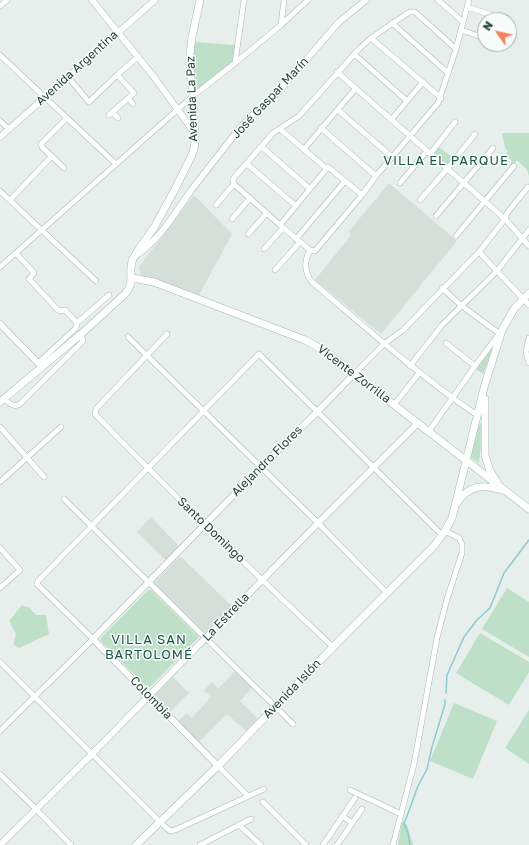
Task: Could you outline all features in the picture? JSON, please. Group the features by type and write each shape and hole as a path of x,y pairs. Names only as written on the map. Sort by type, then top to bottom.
{"main road":[{"name":"Avenida La Paz","path":"132,278 131,270 134,257 154,227 192,158 195,145 190,50 200,0"},
{"path":"2,401 40,365 80,335 128,291 132,278"},
{"name":"Vicente Zorrilla","path":"132,278 154,282 314,344 529,509"},
{"name":"Avenida Islón","path":"444,532 476,412 501,332 511,314 529,293"},
{"path":"486,384 484,406 485,455 493,475 506,490"},
{"name":"Avenida Islón","path":"136,845 218,766 332,647 434,546 452,518 463,459"},
{"path":"455,506 465,493 474,488 486,486 506,490"}],"street":[{"path":"0,6 7,0"},
{"path":"92,0 138,57 194,132"},
{"name":"Avenida Argentina","path":"0,137 155,0"},
{"path":"235,64 244,0"},
{"path":"281,25 284,0"},
{"path":"0,267 178,109 235,64 308,0"},
{"name":"José Gaspar Marín","path":"134,257 158,237 243,124 275,96 339,22 366,0"},
{"path":"438,0 463,22"},
{"path":"234,184 310,250 315,251 438,103 470,0"},
{"path":"467,7 482,12"},
{"path":"216,205 234,184 233,179 274,133 299,116 354,54 371,38 392,23 408,13 415,12 456,49"},
{"path":"392,23 448,73"},
{"path":"461,30 477,35"},
{"path":"371,38 440,98"},
{"path":"354,54 407,101"},
{"path":"0,55 116,164"},
{"path":"68,77 89,102 138,57"},
{"path":"337,72 486,201 505,219 529,246"},
{"path":"117,75 134,93 111,113 118,118"},
{"path":"391,120 422,82"},
{"path":"304,149 356,88"},
{"path":"128,98 133,104"},
{"path":"338,110 392,157"},
{"path":"64,168 42,147 42,144 67,118"},
{"path":"0,121 9,129"},
{"path":"400,183 429,153 455,122"},
{"path":"321,128 376,176"},
{"path":"280,129 362,196"},
{"path":"420,200 448,169 475,134"},
{"path":"262,146 310,189"},
{"path":"436,216 493,148"},
{"path":"10,200 52,156"},
{"path":"247,164 296,206"},
{"path":"456,236 514,166"},
{"path":"264,249 327,168"},
{"path":"275,270 345,182"},
{"name":"Alejandro Flores","path":"0,731 93,639 204,524 384,344 403,330 478,252 505,219 507,213 528,187"},
{"path":"0,191 96,281"},
{"path":"232,219 250,198"},
{"path":"248,234 267,213"},
{"path":"410,366 442,325 497,271 529,230"},
{"path":"310,250 306,257 306,266 308,277 312,282 410,366 452,398 476,412"},
{"path":"478,252 529,305"},
{"path":"16,253 34,273 29,279 59,311 65,310 77,323"},
{"path":"429,431 501,332 462,306 442,288"},
{"path":"0,324 40,365 76,328 77,323 109,295"},
{"path":"147,355 167,334"},
{"path":"2,401 13,406 18,406 83,341 80,335"},
{"path":"128,337 318,523 387,593"},
{"path":"529,338 526,352 529,363"},
{"path":"446,343 475,366"},
{"path":"92,526 259,354 374,467 444,532 459,538 462,544 462,552 447,599 437,638 414,764 393,845"},
{"name":"Santo Domingo","path":"147,355 96,409 95,414 147,469 332,647"},
{"path":"394,405 419,373"},
{"name":"La Estrella","path":"0,845 206,639 262,580 418,423"},
{"path":"0,482 61,427"},
{"path":"0,428 44,477"},
{"path":"64,499 293,724"},
{"name":"Colombia","path":"92,526 37,582 37,584 248,796"},
{"path":"0,548 20,570 0,588"},
{"path":"0,662 170,831 264,789"},
{"path":"0,774 71,845"},
{"path":"350,790 401,814"},
{"path":"323,845 354,798"},
{"path":"264,802 306,845"},
{"path":"337,845 362,810"},
{"path":"342,816 352,823"},
{"path":"200,845 251,819"},
{"path":"239,825 262,845"}],"shaded area":[{"path":"389,183 457,241 381,334 315,280 351,235 349,231"},
{"path":"194,195 232,234 198,297 141,275 139,267"},
{"path":"151,517 179,546 166,560 137,532"},
{"path":"180,556 232,606 205,633 154,583"},
{"path":"236,670 253,687 240,701 258,719 246,731 227,714 198,743 177,722 187,713 192,718 211,697 204,690 212,682 218,689"},
{"path":"173,677 189,693 170,712 155,695"}],"green space":[{"path":"195,42 235,45 232,62 195,93 192,60"},
{"path":"502,133 529,133 529,176 527,170 517,160 512,166 510,164 512,161 508,157 505,160 503,158 508,151 505,148"},
{"path":"437,146 455,159 447,169 430,154"},
{"path":"493,347 483,374 476,369"},
{"path":"482,422 483,430 479,463 471,458 476,434"},
{"path":"507,588 529,602 529,657 482,629"},
{"path":"148,590 151,590 199,637 148,688 100,639"},
{"path":"22,605 30,608 36,615 46,615 49,634 19,648 13,644 16,634 9,621"},
{"path":"480,633 529,662 529,672 509,705 456,673"},
{"path":"454,703 497,721 473,779 430,761"},
{"path":"529,710 529,764 505,748"},
{"path":"402,821 407,825 413,845 398,845"}],"waterway":[{"path":"446,693 447,675 464,637 477,620 490,608 504,573 529,540"},
{"path":"410,845 408,833 404,824 418,786 427,769 445,700"}],"district":[{"name":"VILLA EL PARQUE","path":"446,161"},
{"name":"VILLA SAN BARTOLOMÉ","path":"149,648"}]}
